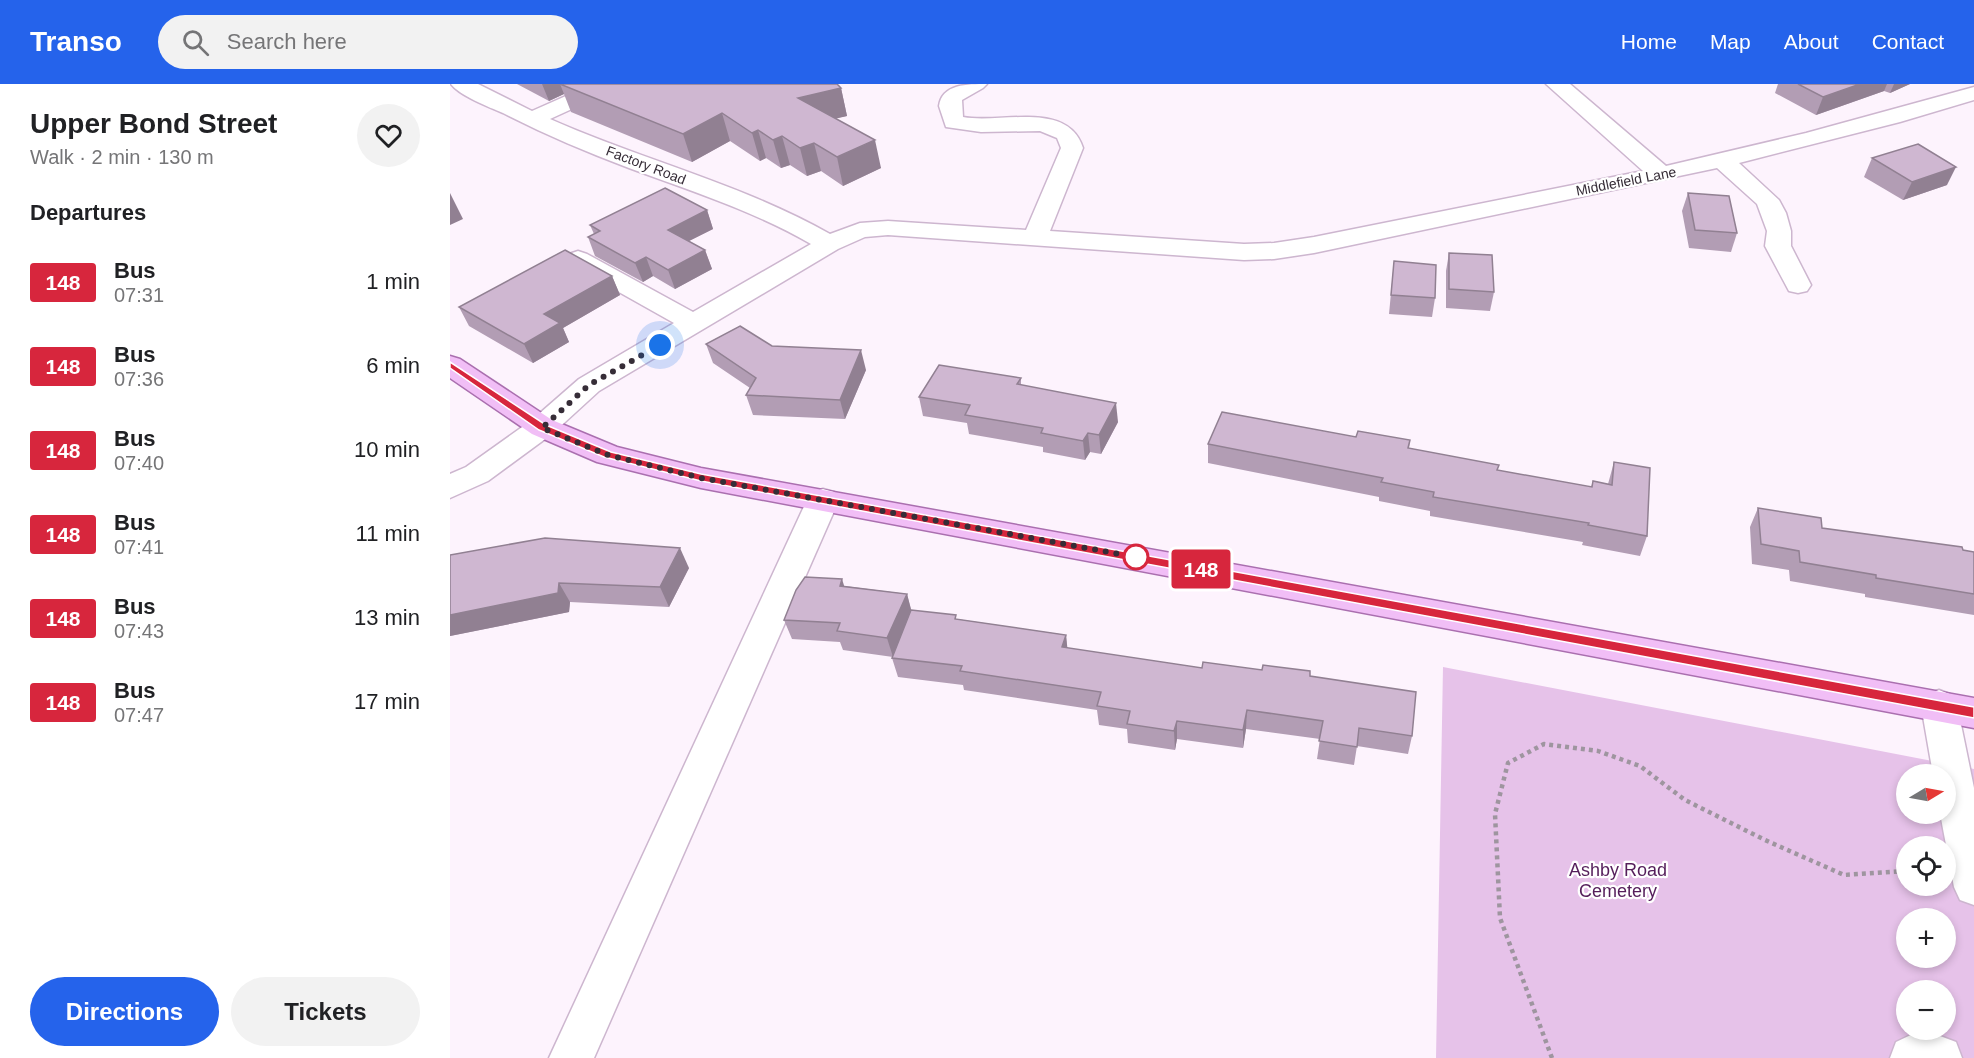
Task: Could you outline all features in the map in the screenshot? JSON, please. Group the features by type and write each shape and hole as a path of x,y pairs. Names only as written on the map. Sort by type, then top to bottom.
{"main road":[{"path":"450,365 542,428 608,455 701,478 1956,709"}],"street":[{"name":"Factory Road","path":"462,84 610,152 771,213 829,244"},
{"path":"534,118 611,84"},
{"path":"976,84 957,92 950,100 949,110 954,122 967,127 1025,125 1051,127 1069,136 1072,148 1035,239"},
{"path":"1557,84 1661,174"},
{"name":"Middlefield Lane","path":"450,487 477,474 542,428 589,385 847,234 872,229 1214,251 1274,251 1722,161 1882,121 1974,93"},
{"path":"1722,161 1767,200 1774,213 1779,231 1778,246 1798,285"},
{"path":"578,259 695,324"},
{"path":"571,1058 824,500"},
{"path":"1956,709 1974,887"},
{"path":"1912,1058 1915,1055 1940,1058"}],"path":[{"path":"1552,1058 1500,918 1495,814 1508,763 1544,744 1598,751 1640,766 1685,800 1765,840 1844,875 1896,872"}],"green space":[{"name":"Ashby Road Cemetery","path":"1443,667 1948,764 1896,764 1896,824 1956,824 1956,766 1974,769 1974,1058 1436,1058"}],"building":[{"path":"560,84 837,84 841,88 798,98 875,140 837,157 814,143 800,148 782,136 773,140 758,130 752,133 722,113 683,134"},
{"path":"1798,84 1860,84 1823,97"},
{"path":"1918,144 1956,167 1912,182 1872,158"},
{"path":"665,188 707,210 668,230 705,250 668,270 646,257 635,263 588,237 600,231 590,225"},
{"path":"1688,193 1729,196 1737,233 1695,230"},
{"path":"565,250 612,276 544,314 560,323 524,344 459,307"},
{"path":"1449,253 1492,255 1494,292 1449,289"},
{"path":"1394,261 1436,265 1435,298 1391,295"},
{"path":"740,326 772,346 861,350 840,400 746,395 756,378 706,344"},
{"path":"939,365 1021,378 1017,384 1116,403 1099,435 1088,433 1083,441 1041,433 1043,428 965,415 970,405 919,397"},
{"path":"1222,412 1356,437 1358,431 1410,440 1408,448 1499,465 1497,470 1592,487 1593,481 1612,485 1614,462 1650,468 1647,536 1588,525 1589,523 1433,497 1434,492 1381,482 1383,478 1208,444"},
{"path":"1758,508 1821,518 1822,528 1962,547 1963,550 1974,552 1974,594 1876,578 1876,575 1800,562 1799,551 1761,544"},
{"path":"545,538 680,548 660,587 559,583 558,593 450,615 450,555"},
{"path":"805,577 842,579 840,586 907,594 887,638 837,631 840,623 784,620 796,590"},
{"path":"911,610 956,615 955,619 1066,635 1062,647 1202,668 1203,662 1262,670 1263,665 1310,671 1310,676 1416,692 1412,736 1359,728 1357,747 1319,741 1323,721 1247,710 1243,730 1177,721 1174,731 1127,724 1130,711 1097,706 1101,692 960,671 962,666 892,658"}],"bus line":[{"name":"148","path":"450,365 542,428 608,455 701,478 1974,713"}],"route":[{"path":"660,345 589,385 542,428 608,455 701,478 1136,557"}]}
